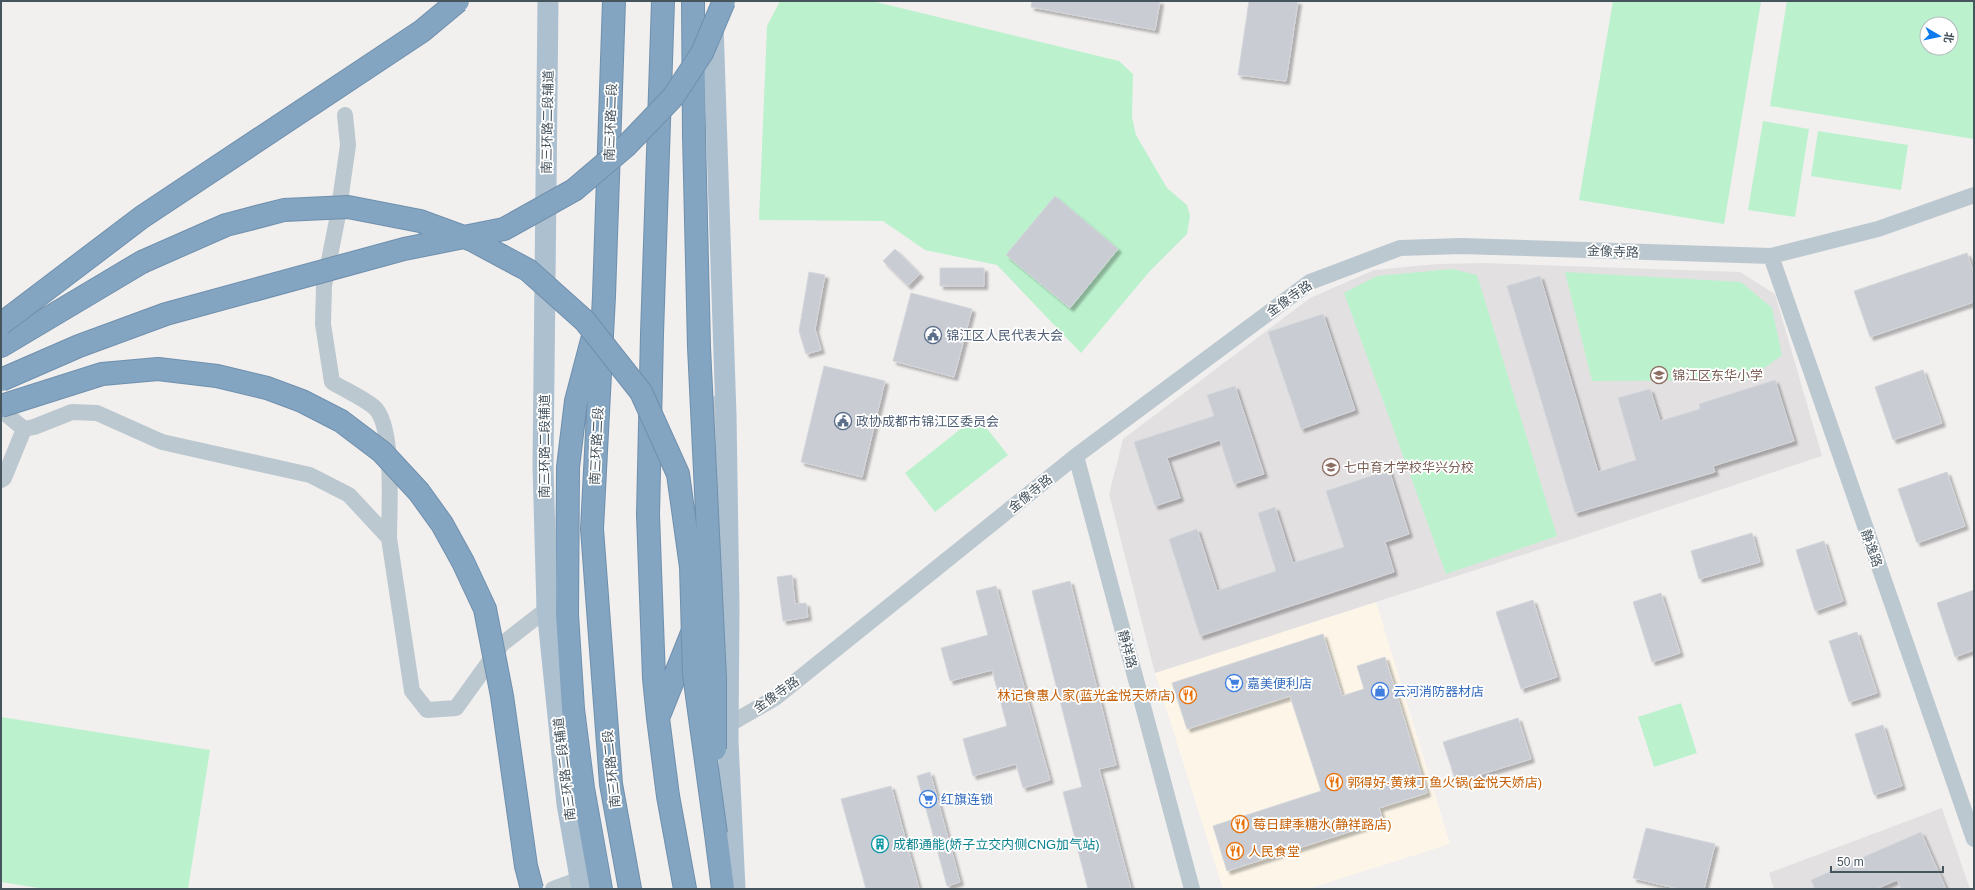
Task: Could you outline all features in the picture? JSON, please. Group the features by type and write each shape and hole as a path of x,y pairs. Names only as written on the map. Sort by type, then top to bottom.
{"highway":[{"path":"1,324 142,217 422,31 458,1"},
{"name":"南三环路二段","path":"614,1 604,296 592,529 611,784 630,889"},
{"path":"663,1 648,515 654,678 668,796 685,889"},
{"path":"693,1 694,135 699,346 715,678 716,834"},
{"path":"1,380 78,346 166,314 397,251 504,229 574,190 627,145 677,91 702,53 719,5"},
{"path":"1,346 142,262 226,225 284,210 348,207 420,221 472,240 528,270 585,321 641,392 678,474 691,567 694,674 723,889"},
{"path":"601,889 583,788 573,709 557,612 568,467 576,401 604,296"},
{"path":"1,406 102,374 158,369 217,376 267,388 302,401 341,422 382,452 419,492 442,524 463,562 485,609 502,696 526,866 532,889"},
{"path":"658,718 706,597"}],"main road":[{"name":"南三环路二段辅道","path":"548,1 543,466 557,612 567,804 581,884"},
{"path":"719,5 729,607 728,726 735,889"}],"street":[{"path":"345,115 348,145 338,215 324,286 323,324 332,382 375,407 385,429 389,462 389,538 412,691 427,710 456,708 502,644 557,612"},
{"name":"金像寺路","path":"728,726 775,698 1076,456 1310,282 1400,248 1461,246 1771,256 1878,229 1974,195"},
{"name":"静逸路","path":"1771,256 1974,839"},
{"path":"724,351 711,471 706,597 708,716 735,889"},
{"path":"1,410 24,429"},
{"path":"24,429 34,427 72,412 97,413 162,442 310,475 349,495 389,538"},
{"path":"1,480 4,478 24,429"},
{"name":"静祥路","path":"1076,456 1192,889"},
{"path":"553,889 581,884"}],"shaded area":[{"name":"七中育才学校华兴分校","path":"1485,263 1740,272 1775,294 1822,456 1569,540 1155,673 1109,494 1123,439 1310,298 1374,270 1437,264"},
{"path":"1376,602 1450,844 1307,889 1223,889 1155,673"},
{"path":"1942,808 1970,889 1774,889 1769,873"}],"green space":[{"path":"780,1 872,1 1119,61 1133,74 1132,117 1136,135 1167,188 1187,205 1190,216 1187,234 1150,271 1081,353 997,265 925,250 883,221 759,220 767,26"},
{"path":"1613,1 1761,2 1724,224 1579,200"},
{"path":"1787,1 1974,1 1974,139 1770,106"},
{"path":"1763,121 1809,129 1795,217 1748,210"},
{"path":"1818,131 1908,145 1901,190 1811,176"},
{"path":"1452,269 1477,275 1557,536 1446,574 1344,293 1377,276"},
{"path":"1565,272 1741,282 1772,308 1782,355 1748,380 1592,381"},
{"path":"977,416 1008,455 935,512 905,473"},
{"path":"1681,703 1697,753 1654,767 1638,717"},
{"path":"1,717 210,750 188,889 45,889 1,882"}],"building":[{"path":"1032,1 1160,1 1155,30 1031,7"},
{"path":"1249,1 1298,1 1286,81 1238,75"},
{"path":"1055,196 1118,249 1070,308 1006,255"},
{"path":"895,249 920,274 908,286 883,261"},
{"path":"1967,253 1974,274 1974,302 1870,337 1854,291"},
{"path":"940,268 984,268 984,286 940,286"},
{"path":"809,272 825,275 815,329 821,350 806,354 799,331"},
{"path":"1540,276 1598,472 1636,460 1618,398 1650,389 1660,421 1700,409 1699,404 1775,380 1794,441 1713,466 1715,472 1575,513 1507,286"},
{"name":"锦江区人民代表大会","path":"911,293 972,309 954,377 893,361"},
{"path":"1323,314 1355,410 1301,429 1268,332"},
{"name":"政协成都市锦江区委员会","path":"824,366 885,381 862,477 801,462"},
{"path":"1923,370 1942,423 1893,440 1875,387"},
{"path":"1235,386 1264,474 1234,484 1220,440 1167,458 1180,498 1155,506 1134,442 1214,416 1207,395"},
{"path":"1389,470 1409,534 1385,542 1394,572 1200,636 1169,539 1197,529 1217,591 1276,571 1258,513 1275,507 1293,563 1344,547 1326,491"},
{"path":"1947,472 1965,526 1917,543 1898,489"},
{"path":"1752,533 1760,562 1699,579 1691,551"},
{"path":"1824,541 1843,601 1815,611 1796,550"},
{"path":"792,575 795,604 806,603 808,617 783,621 777,577"},
{"path":"1070,581 1116,765 1099,769 1131,889 1088,889 1063,792 1082,787 1032,591"},
{"path":"996,586 1050,780 1023,788 1016,764 973,776 963,739 1007,726 992,670 950,681 941,648 988,635 976,591"},
{"path":"1974,590 1974,650 1955,657 1937,603"},
{"path":"1661,593 1680,653 1652,662 1633,602"},
{"path":"1533,600 1557,677 1521,689 1496,612"},
{"path":"1857,632 1877,693 1849,702 1829,641"},
{"path":"1323,634 1342,696 1364,689 1357,666 1385,657 1427,793 1379,808 1383,821 1227,871 1213,826 1321,791 1290,696 1187,729 1172,683"},
{"path":"1518,718 1531,759 1456,782 1443,742"},
{"path":"1883,725 1902,786 1874,795 1855,734"},
{"path":"930,772 960,882 947,886 917,776"},
{"name":"成都通能(娇子立交内侧CNG加气站)","path":"891,786 919,889 866,889 841,799"},
{"path":"1646,828 1715,844 1704,889 1679,889 1633,878"},
{"path":"1921,832 1946,889 1901,889 1897,880 1876,889 1815,889 1811,880"}],"place":[{"name":"锦江区人民代表大会","path":"933,335"},
{"name":"锦江区东华小学","path":"1659,375"},
{"name":"政协成都市锦江区委员会","path":"843,421"},
{"name":"七中育才学校华兴分校","path":"1331,467"},
{"name":"嘉美便利店","path":"1234,683"},
{"name":"云河消防器材店","path":"1380,691"},
{"name":"林记食惠人家(蓝光金悦天娇店)","path":"1188,695"},
{"name":"郭得好·黄辣丁鱼火锅(金悦天娇店)","path":"1334,782"},
{"name":"红旗连锁","path":"928,799"},
{"name":"莓日肆季糖水(静祥路店)","path":"1240,824"},
{"name":"成都通能(娇子立交内侧CNG加气站)","path":"880,844"},
{"name":"人民食堂","path":"1235,851"}]}
